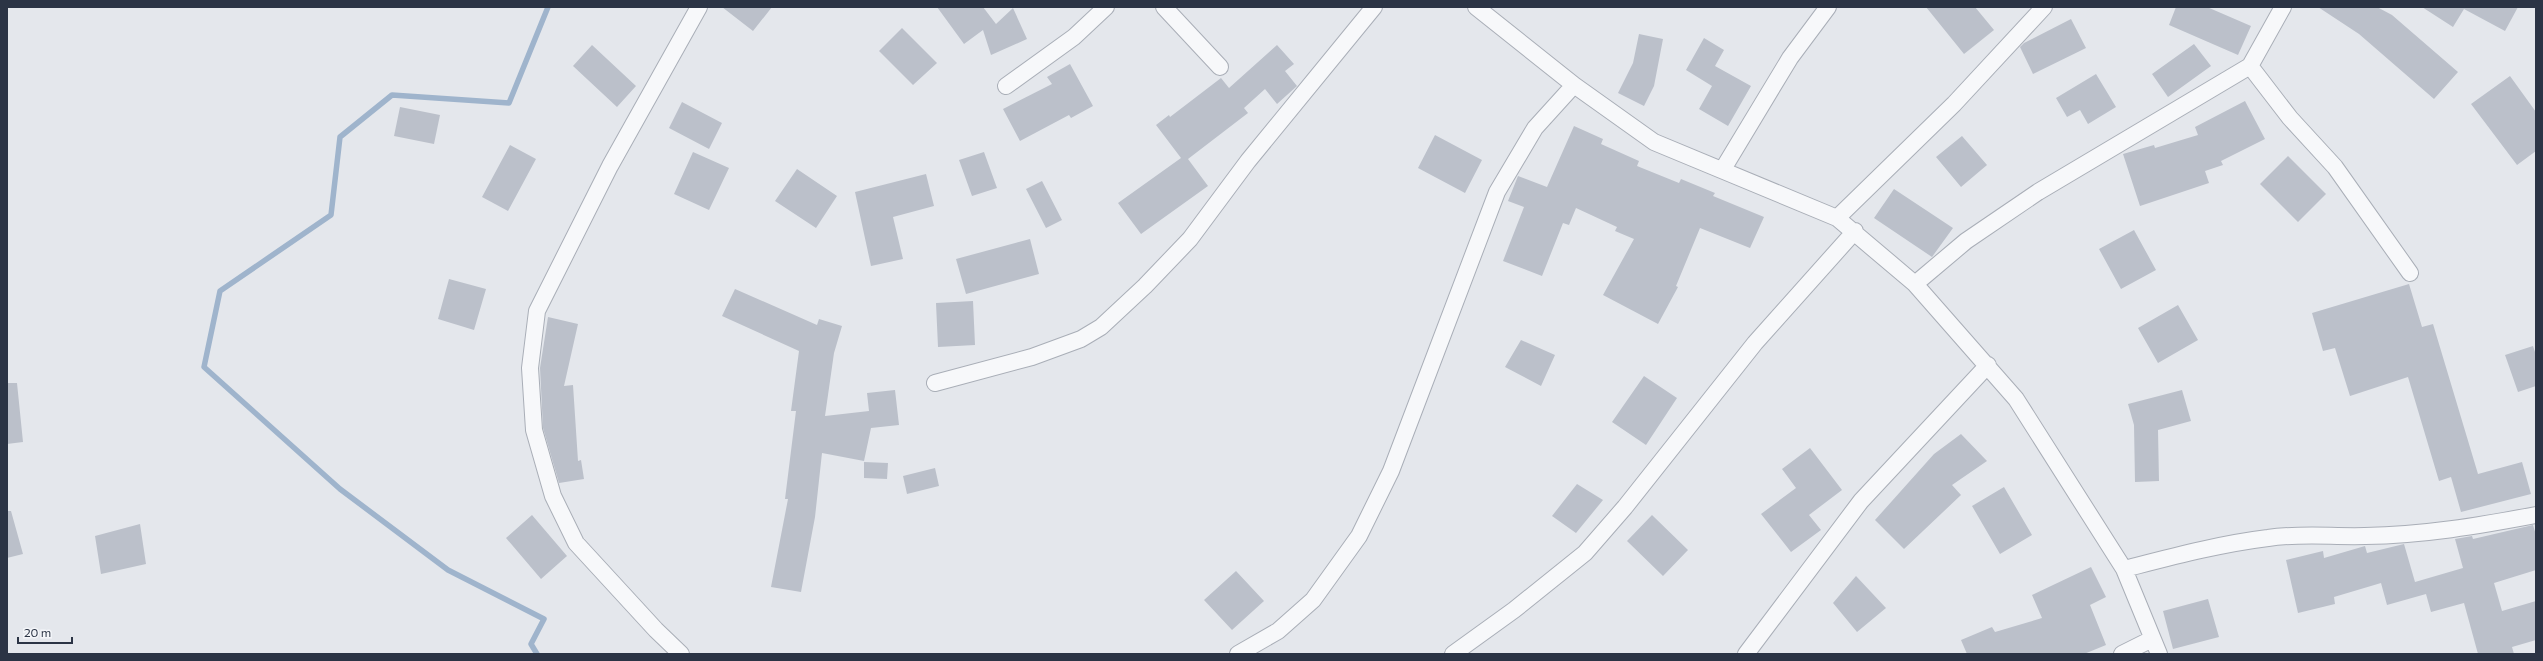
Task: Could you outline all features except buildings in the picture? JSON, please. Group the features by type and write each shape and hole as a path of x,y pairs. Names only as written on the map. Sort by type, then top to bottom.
{"street":[{"path":"682,654 656,630 576,543 553,496 534,430 530,368 537,311 610,166 699,7"},
{"path":"1006,86 1074,37 1106,7"},
{"path":"1164,7 1220,67"},
{"path":"935,382 1032,357 1082,339 1101,327 1145,286 1190,238 1248,161 1374,7"},
{"path":"1476,7 1574,85 1654,142 1723,169 1837,218 1855,231 1915,284 1988,365 2016,399 2124,569 2159,654"},
{"path":"1723,169 1790,58 1828,7"},
{"path":"1837,218 1954,104 2044,7"},
{"path":"1915,284 1966,241 2038,192 2250,66 2283,7"},
{"path":"2250,66 2290,118 2335,167 2410,273"},
{"path":"1238,654 1278,631 1313,600 1359,536 1391,471 1497,192 1535,128 1574,85"},
{"path":"1453,654 1514,610 1585,553 1624,507 1755,343 1855,231"},
{"path":"1746,654 1861,501 1988,365"},
{"path":"2124,569 2194,551 2269,538 2312,534 2364,536 2447,531 2536,515"},
{"path":"2122,654 2152,639"}],"waterway":[{"path":"537,654 531,644 544,619 448,570 340,489 204,367 220,291 331,215 340,137 392,95 509,103 548,7"}]}
